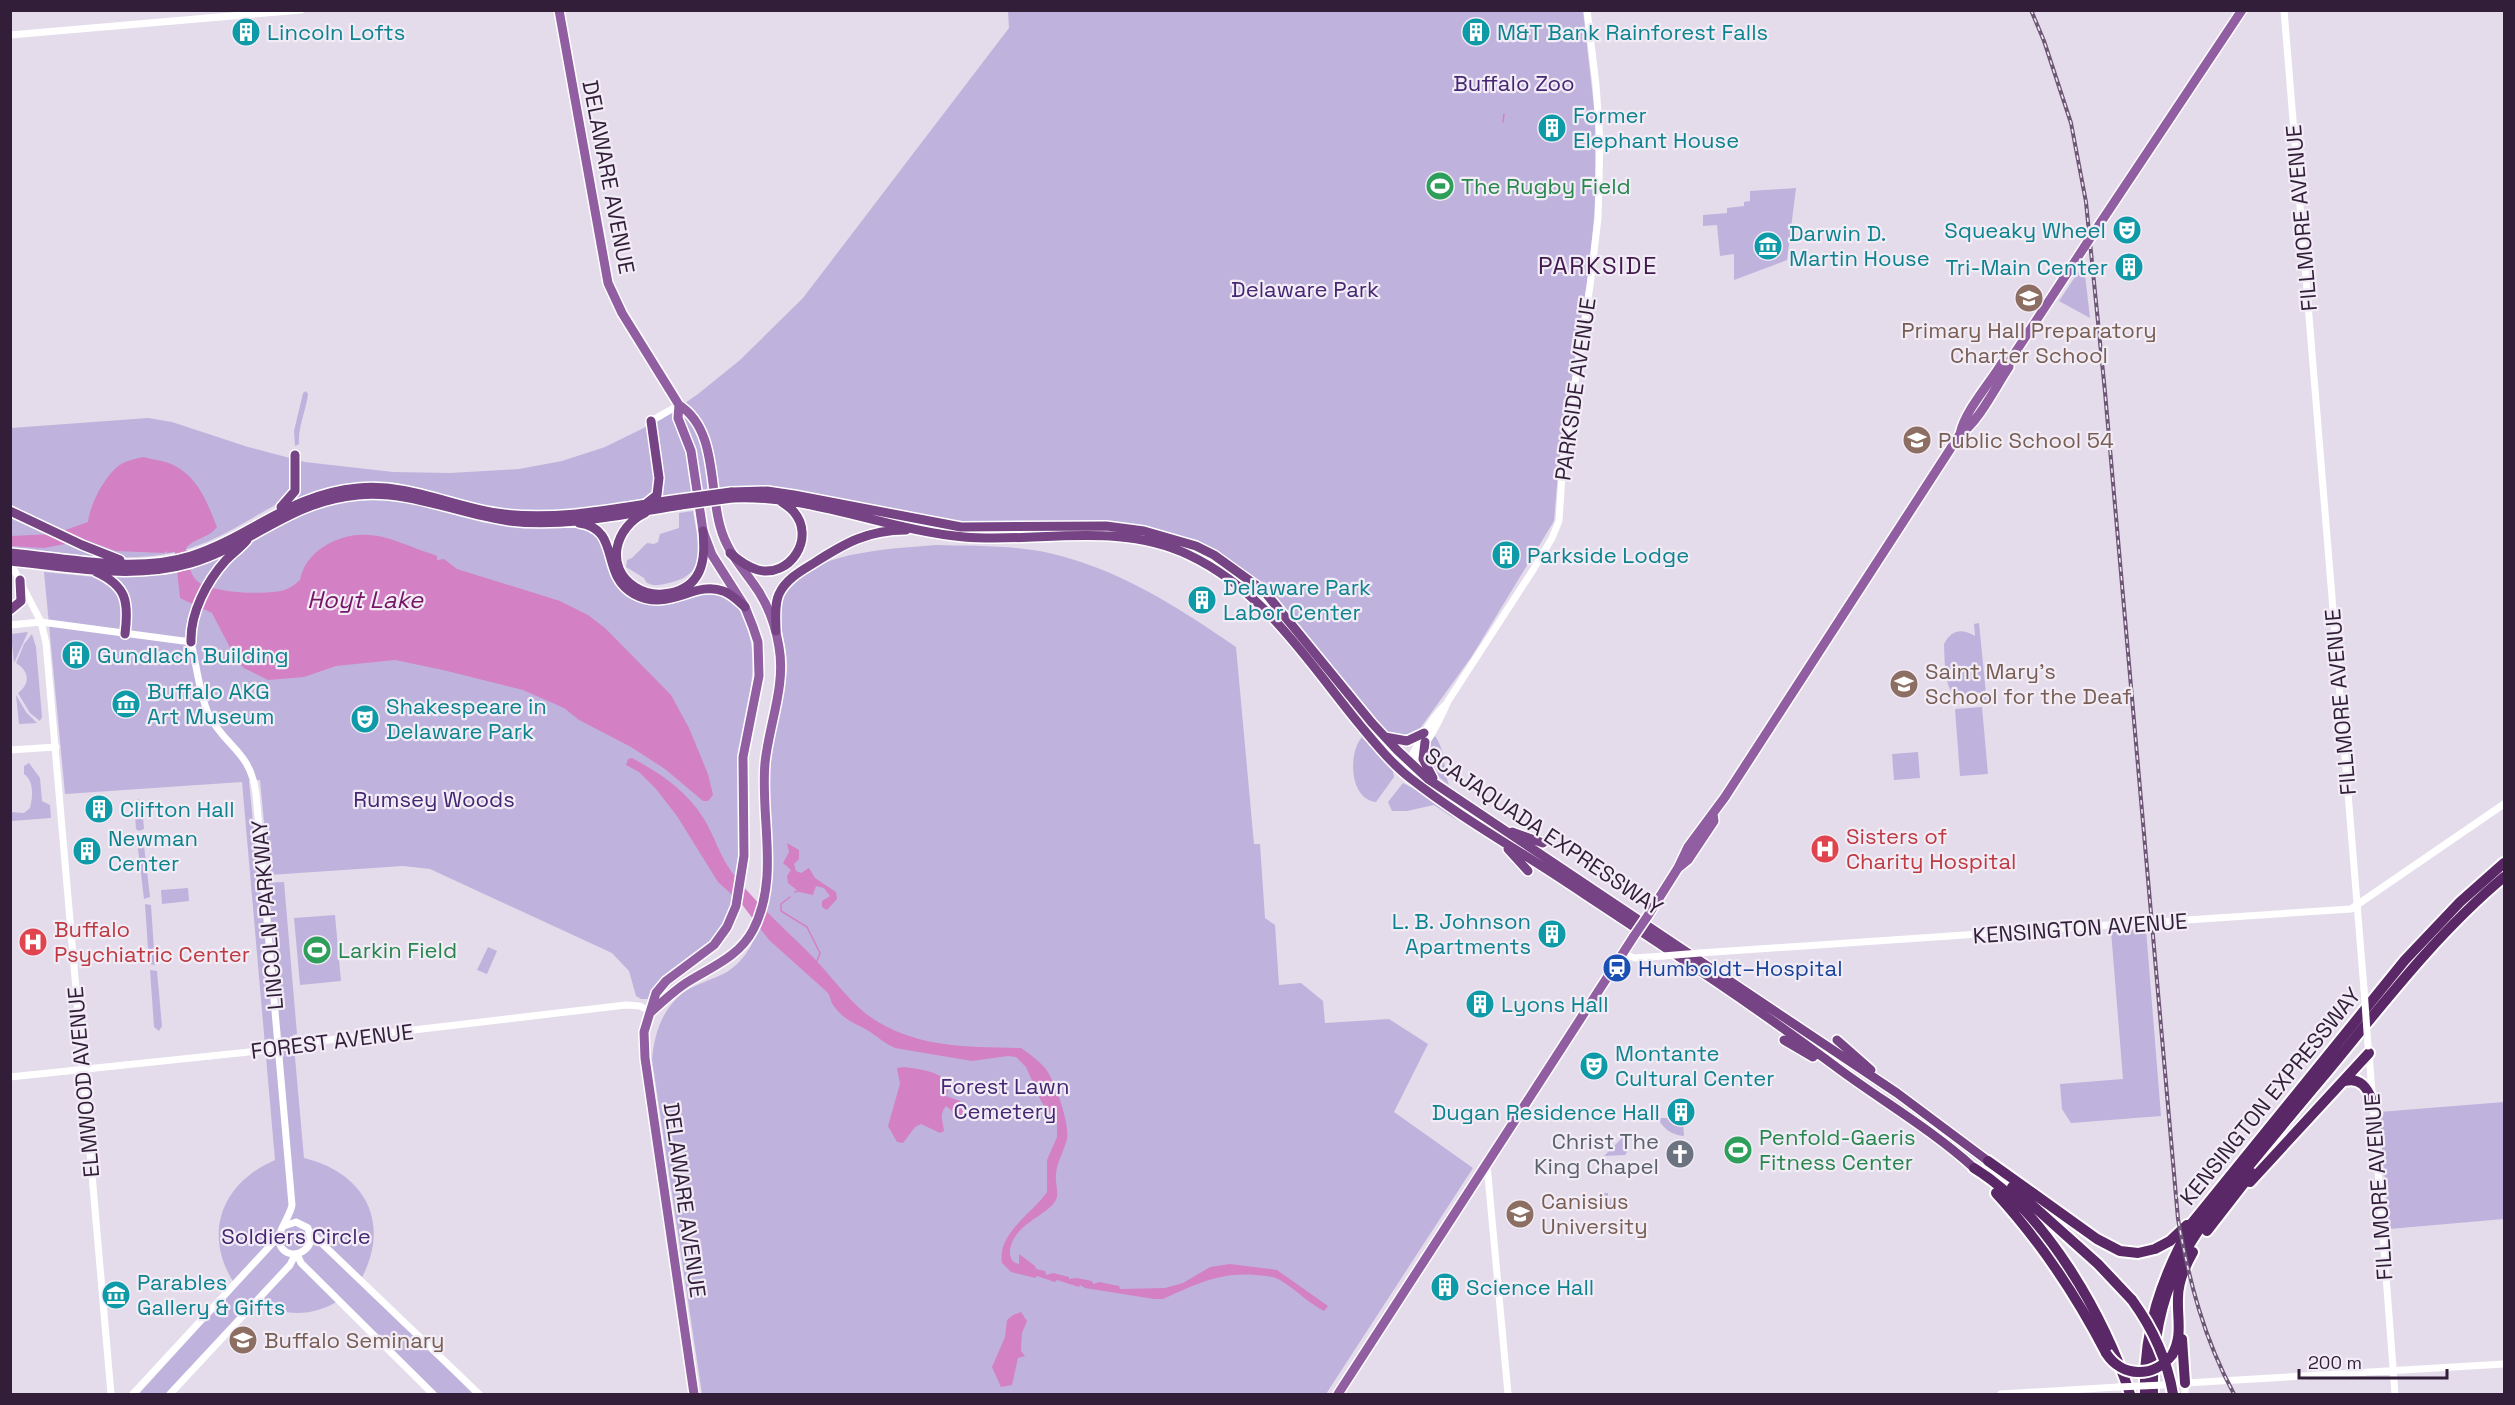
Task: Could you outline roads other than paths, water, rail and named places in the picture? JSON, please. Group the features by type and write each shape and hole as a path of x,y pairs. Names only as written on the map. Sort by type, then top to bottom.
{"highway":[{"path":"644,504 656,497 659,478 651,421"},
{"path":"271,516 287,502 295,491 295,454"},
{"path":"659,478 666,493 680,502"},
{"name":"SCAJAQUADA EXPRESSWAY","path":"190,560 271,516 315,497 368,488 414,491 492,512 525,516 562,516 644,504 767,491 961,527 1106,526 1144,531 1196,546 1214,555 1264,591 1385,737 1409,762 1438,785 1897,1094 1988,1161"},
{"name":"SCAJAQUADA EXPRESSWAY","path":"10,562 139,571 221,551 306,506 332,499 368,494 412,497 506,521 542,523 566,522 657,509 680,502"},
{"name":"SCAJAQUADA EXPRESSWAY","path":"731,495 777,499 929,532 978,538 1113,536 1162,544 1185,553 1230,578 1264,608 1375,743 1403,772 1503,843 1556,875 1708,977 1930,1131 1974,1168"},
{"path":"730,553 744,564 759,570 775,570 793,559 802,541 802,528 794,512 777,499"},
{"path":"657,509 627,525 617,543 621,572 634,586 655,593 675,592 685,587 699,572 704,549 703,531"},
{"path":"10,511 105,555 143,565"},
{"path":"566,522 587,524 601,534 608,546 614,573 623,586 635,595 662,601 714,589 731,595 745,607"},
{"path":"776,631 776,609 780,591 788,581 804,569 847,542 861,537 891,530 929,532"},
{"path":"191,642 191,631 198,607 208,584 225,561 251,534"},
{"name":"SCAJAQUADA EXPRESSWAY","path":"10,553 143,565 170,565"},
{"path":"76,568 105,576 119,588 126,599 128,611 124,634"},
{"path":"10,610 21,600 20,580"},
{"path":"1385,737 1407,741 1424,737 1423,762 1438,785"},
{"path":"1505,831 1518,832 1543,843"},
{"path":"1503,843 1528,871"},
{"name":"KENSINGTON EXPRESSWAY","path":"2145,1395 2146,1354 2152,1315 2168,1267 2192,1222 2405,960 2460,902 2505,863"},
{"name":"KENSINGTON EXPRESSWAY","path":"2154,1395 2154,1361 2158,1324 2165,1298 2180,1263 2214,1208 2414,967 2455,922 2505,877"},
{"path":"1837,1040 1897,1094"},
{"path":"1784,1041 1829,1067 1842,1071"},
{"path":"2234,1196 2345,1081 2368,1049"},
{"path":"2185,1389 2178,1299 2182,1277 2199,1242 2315,1091 2325,1074"},
{"path":"2345,1081 2355,1080 2361,1083 2368,1090 2372,1100"},
{"path":"1988,1161 2097,1239 2120,1251 2138,1253 2155,1250 2192,1222"},
{"path":"1988,1161 1992,1169 2098,1264 2132,1300 2158,1344 2167,1367 2173,1395"},
{"path":"1974,1168 2023,1224 2054,1265 2084,1312 2106,1353 2116,1365 2136,1373 2156,1369 2172,1355 2177,1346 2180,1331"},
{"path":"1974,1168 1988,1177 2017,1204 2064,1262 2096,1314 2114,1352 2130,1395"}],"main road":[{"name":"DELAWARE AVENUE","path":"559,10 608,283 622,313 679,405 691,413 705,447 718,520 730,553 759,592 776,631 780,647 780,678 765,765 768,854 763,898 754,928 731,956 677,989 651,1012"},
{"path":"1338,1395 1678,868 1688,860 1714,821 1713,814 1960,434 1968,429 1974,420 2009,367 2009,362 2242,10"},
{"name":"DELAWARE AVENUE","path":"679,405 678,418 691,451 703,531 722,573 745,607 753,627 760,660 743,757 743,875 736,906 727,927 714,945 661,987 653,999 644,1032 644,1048 694,1395"}],"street":[{"path":"10,35 301,10"},
{"name":"PARKSIDE AVENUE","path":"1403,772 1416,756 1437,712 1448,701 1533,570 1559,521 1563,460 1592,274 1598,218 1600,130 1587,10"},
{"name":"FILLMORE AVENUE","path":"2284,10 2395,1395"},
{"path":"651,421 679,405"},
{"name":"ELMWOOD AVENUE","path":"10,562 41,622 46,643 111,1395"},
{"path":"10,625 41,622 191,642"},
{"name":"LINCOLN PARKWAY","path":"191,642 210,718 245,759 255,781 292,1205 284,1227"},
{"path":"10,750 56,747"},
{"name":"KENSINGTON AVENUE","path":"1623,954 1635,958 2351,909 2505,804"},
{"path":"2355,884 2363,893 2369,894 2379,890"},
{"name":"FOREST AVENUE","path":"10,1077 82,1071 626,1005 640,1006 651,1012"},
{"path":"1486,1165 1508,1395"},
{"name":"LINCOLN PARKWAY","path":"292,1205 308,1229 479,1395"},
{"path":"133,1395 279,1236 284,1227 294,1222 308,1229 311,1240 309,1247 296,1255 290,1265 170,1395"},
{"path":"279,1236 282,1248 296,1255 434,1395"},
{"path":"2001,1395 2115,1390 2164,1385 2185,1389 2392,1371 2505,1364"}],"water":[{"name":"Hoyt Lake","path":"144,457 168,463 180,469 195,483 205,499 217,527 210,534 186,548 194,577 212,588 249,593 286,590 300,580 309,560 326,545 347,537 369,535 385,538 437,556 437,560 444,559 457,569 560,601 588,615 605,628 671,695 689,728 708,774 713,795 708,801 703,801 665,769 631,747 579,720 564,708 523,690 395,660 336,666 304,677 268,680 244,668 237,661 212,613 180,598 175,552 116,551 86,540 44,548 11,546 10,536 54,534 88,522 98,493 112,472 123,463"},
{"path":"632,758 663,777 690,800 704,819 727,865 740,883 865,1013 882,1025 920,1039 960,1046 1021,1048 1046,1069 1061,1103 1067,1139 1057,1170 1057,1197 1048,1209 1018,1233 1010,1251 1013,1261 1019,1264 1019,1254 1036,1269 1045,1271 1046,1275 1053,1273 1069,1277 1069,1279 1092,1281 1093,1284 1099,1282 1119,1286 1120,1289 1165,1288 1183,1283 1210,1267 1230,1264 1277,1270 1328,1306 1324,1311 1274,1277 1231,1275 1219,1277 1163,1299 1154,1299 1085,1288 1080,1285 1079,1287 1057,1280 1055,1282 1037,1276 1035,1278 1011,1272 1002,1263 1005,1242 1017,1224 1047,1192 1047,1160 1057,1137 1057,1123 1041,1101 1026,1067 1016,1057 972,1061 895,1048 844,1017 833,1005 827,992 769,940 741,903 718,882 677,816 656,789 639,772 626,765 628,759"},
{"path":"787,843 799,850 799,859 794,864 796,871 801,873 809,868 815,878 836,892 837,899 827,910 822,907 822,901 830,896 824,888 816,886 813,895 799,892 788,883 787,876 791,870 783,863 789,852"},
{"path":"904,1067 929,1072 946,1080 950,1085 946,1096 963,1102 965,1109 959,1121 946,1106 942,1115 944,1131 940,1133 921,1124 915,1127 903,1143 897,1142 888,1126 900,1084 897,1068"},
{"path":"1021,1312 1027,1321 1022,1333 1021,1351 1025,1356 1018,1358 1012,1385 1001,1387 992,1367 1005,1337 1007,1320"}],"waterway":[{"path":"1503,122 1504,114"},
{"path":"790,897 781,904 781,911 807,927 820,953 817,961"}],"railway":[{"path":"2031,10 2044,41 2071,123 2086,202 2105,392 2178,1219 2187,1265 2206,1331 2234,1394"}],"place":[{"name":"Lincoln Lofts","path":"246,32"},
{"name":"M&T Bank Rainforest Falls","path":"1476,32"},
{"name":"Former Elephant House","path":"1552,128"},
{"name":"The Rugby Field","path":"1440,186"},
{"name":"Squeaky Wheel","path":"2127,230"},
{"name":"Darwin D. Martin House","path":"1768,246"},
{"name":"Tri-Main Center","path":"2129,267"},
{"name":"Primary Hall Preparatory Charter School","path":"2029,298"},
{"name":"Public School 54","path":"1917,440"},
{"name":"Parkside Lodge","path":"1506,555"},
{"name":"Delaware Park Labor Center","path":"1202,600"},
{"name":"Gundlach Building","path":"76,655"},
{"name":"Saint Mary's School for the Deaf","path":"1904,684"},
{"name":"Buffalo AKG Art Museum","path":"126,704"},
{"name":"Shakespeare in Delaware Park","path":"365,719"},
{"name":"Clifton Hall","path":"99,809"},
{"name":"Sisters of Charity Hospital","path":"1825,849"},
{"name":"Newman Center","path":"87,851"},
{"name":"L. B. Johnson Apartments","path":"1552,934"},
{"name":"Buffalo Psychiatric Center","path":"33,942"},
{"name":"Larkin Field","path":"317,950"},
{"name":"Humboldt–Hospital","path":"1617,968"},
{"name":"Lyons Hall","path":"1480,1004"},
{"name":"Montante Cultural Center","path":"1594,1066"},
{"name":"Dugan Residence Hall","path":"1681,1112"},
{"name":"Penfold-Gaeris Fitness Center","path":"1738,1150"},
{"name":"Christ The King Chapel","path":"1680,1154"},
{"name":"Canisius University","path":"1520,1214"},
{"name":"Science Hall","path":"1445,1287"},
{"name":"Parables Gallery & Gifts","path":"116,1295"},
{"name":"Buffalo Seminary","path":"243,1340"}],"district":[{"name":"PARKSIDE","path":"1598,265"}],"park label":[{"name":"Buffalo Zoo","path":"1514,83"},
{"name":"Delaware Park","path":"1305,289"},
{"name":"Rumsey Woods","path":"434,799"},
{"name":"Forest Lawn Cemetery","path":"1005,1098"},
{"name":"Soldiers Circle","path":"296,1236"}]}
